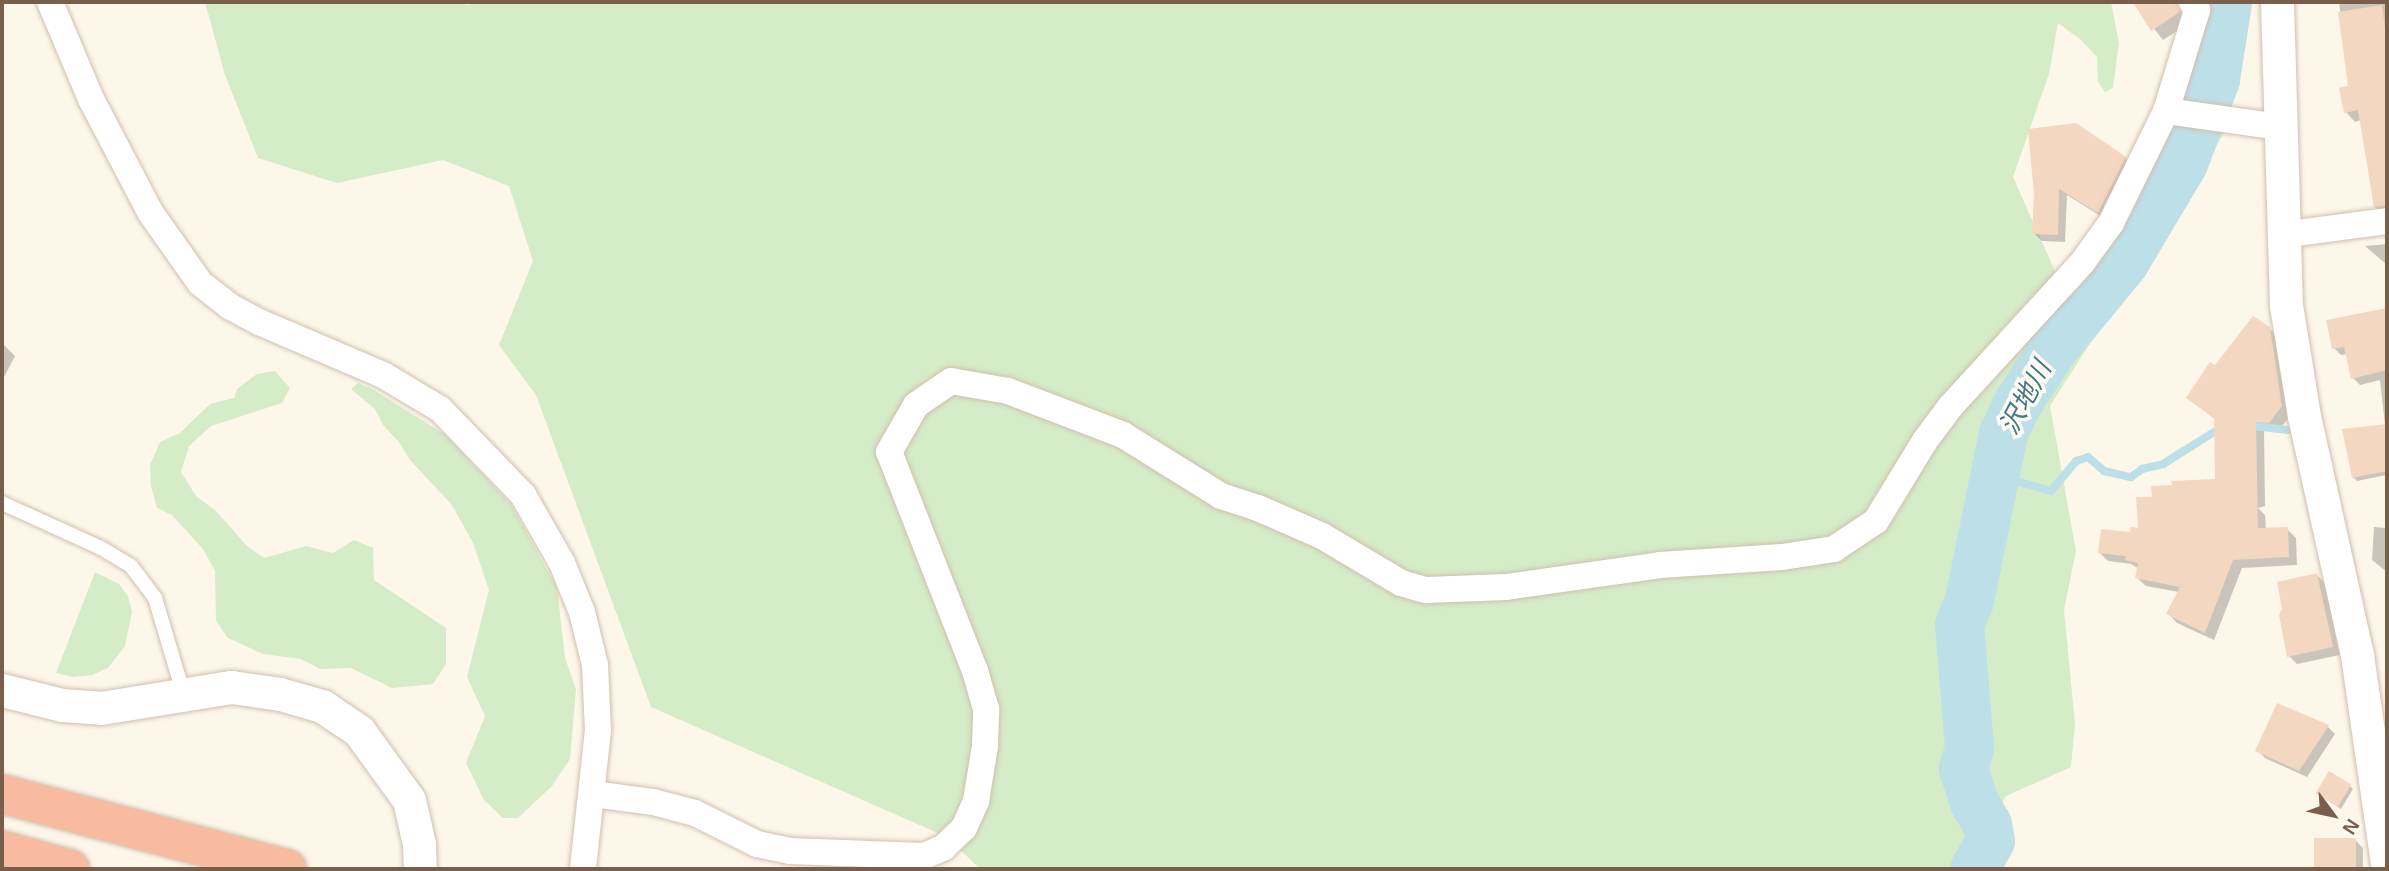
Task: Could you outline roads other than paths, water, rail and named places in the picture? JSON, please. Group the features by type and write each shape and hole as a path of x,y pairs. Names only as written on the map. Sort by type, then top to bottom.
{"highway":[{"path":"2,772 231,856"},
{"path":"2,794 287,869"},
{"path":"2,850 70,869"}],"street":[{"path":"50,2 91,99 150,212 200,283 229,306 259,322 383,375 440,409 523,495 562,563 582,612 595,665 598,730 583,869"},
{"path":"593,794 653,802 695,813 757,844 790,851 924,856 943,848 964,828 976,801 985,746 986,709 975,671 889,452 916,405 951,381 1008,391 1123,435 1221,496 1258,508 1322,536 1401,583 1426,590 1506,587 1660,565 1782,557 1834,549 1876,521 1924,442 1950,407 2082,264 2111,223 2166,111 2197,10 2192,2"},
{"path":"2277,2 2286,305 2304,416 2357,655 2387,864"},
{"path":"2166,111 2280,127"},
{"path":"2282,235 2387,221"},
{"path":"2,690 62,705 101,708 231,687 280,694 322,706 359,732 409,800 419,857"}],"lane":[{"path":"2,503 101,548 131,566 155,598 184,695"}],"waterway":[{"name":"沢地川","path":"1974,869 1990,840 1987,824 1974,802 1963,768 1969,748 1959,624 1969,600 2003,433 2016,405 2051,351 2124,262 2183,163 2215,79 2227,2"},
{"path":"2245,425 2288,430"},
{"path":"1995,475 2051,491 2076,461 2088,457 2104,471 2131,477 2142,469 2163,464 2222,427"}]}
